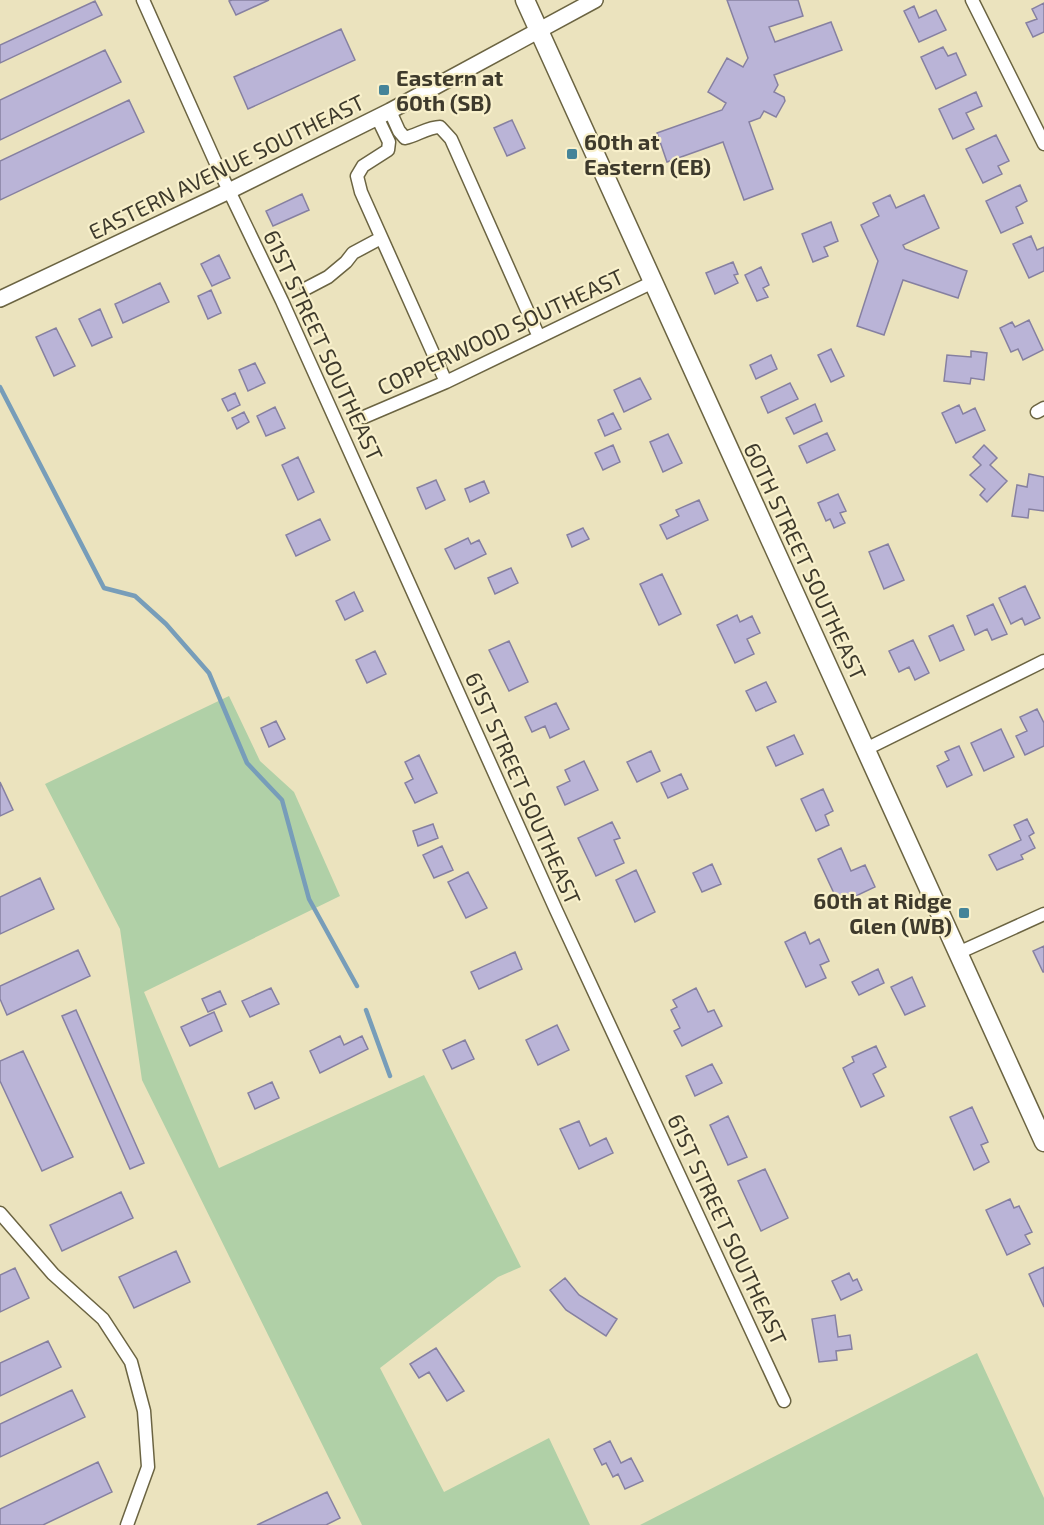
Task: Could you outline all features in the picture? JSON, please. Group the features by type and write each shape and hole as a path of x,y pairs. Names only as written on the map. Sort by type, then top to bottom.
{"main road":[{"name":"60TH STREET SOUTHEAST","path":"525,0 1044,1142"}],"street":[{"name":"61ST STREET SOUTHEAST","path":"143,0 229,191 287,312 561,920 784,1401"},
{"name":"EASTERN AVENUE SOUTHEAST","path":"0,299 229,191 383,114 595,0"},
{"path":"972,0 1044,144"},
{"path":"383,114 389,142 388,150 363,166 357,176 361,192 446,382"},
{"path":"383,114 405,138 416,136 433,127 440,127 451,139 539,337"},
{"path":"307,288 328,277 353,253 381,238"},
{"name":"COPPERWOOD SOUTHEAST","path":"364,417 446,382 653,282"},
{"path":"866,749 1044,661"},
{"path":"958,953 1044,914"},
{"path":"2,1219 53,1274 103,1318 131,1362 144,1412 148,1467 127,1525"}],"green space":[{"path":"229,696 260,761 294,792 340,896 144,992 219,1168 424,1075 521,1267 498,1277 380,1368 444,1492 549,1438 590,1525 362,1525 142,1080 120,929 45,784"},
{"path":"977,1353 1044,1498 1044,1525 640,1525"}],"building":[{"path":"269,0 236,15 229,1"},
{"path":"727,0 798,0 803,16 769,27 775,42 831,22 842,50 774,75 778,85 774,92 784,97 785,101 776,117 764,111 760,118 749,122 773,189 744,200 723,142 667,162 657,133 722,110 726,103 708,92 727,58 743,67 748,58"},
{"path":"95,1 102,15 0,63 0,45"},
{"path":"1044,3 1044,32 1033,37 1026,23 1037,19 1032,9"},
{"path":"914,6 919,18 936,10 946,30 919,42 904,11"},
{"path":"341,29 355,60 248,109 234,77"},
{"path":"943,47 948,56 956,53 966,75 936,89 921,57"},
{"path":"105,50 121,82 0,140 0,100"},
{"path":"976,92 982,106 966,113 974,129 953,139 939,109"},
{"path":"129,100 144,132 0,200 0,161"},
{"path":"512,120 525,148 507,156 494,128"},
{"path":"996,135 1009,161 998,166 1002,174 983,183 966,149"},
{"path":"1020,185 1027,201 1016,207 1023,223 1001,233 986,201"},
{"path":"302,194 309,210 273,226 266,211"},
{"path":"890,195 896,208 924,195 939,228 903,245 905,249 967,271 958,298 903,280 884,335 857,326 878,261 861,225 879,216 873,203"},
{"path":"831,222 838,241 824,247 828,256 813,262 802,234"},
{"path":"1031,236 1037,250 1044,247 1044,271 1029,278 1013,244"},
{"path":"219,255 230,278 212,286 201,264"},
{"path":"733,262 738,274 734,275 738,283 715,294 706,273"},
{"path":"761,267 769,285 763,288 768,297 757,301 745,275"},
{"path":"160,283 169,302 123,323 115,304"},
{"path":"211,290 221,313 208,319 198,296"},
{"path":"100,309 112,337 92,346 79,319"},
{"path":"1029,320 1043,350 1023,360 1018,349 1011,352 1000,328 1012,322 1015,327"},
{"path":"56,328 75,366 54,376 36,337"},
{"path":"831,349 844,376 831,382 818,355"},
{"path":"971,351 987,353 984,380 971,378 970,384 944,381 947,355 971,357"},
{"path":"771,355 777,369 756,379 750,365"},
{"path":"255,363 265,383 248,391 239,370"},
{"path":"640,378 651,399 624,412 614,390"},
{"path":"790,383 798,399 768,413 761,397"},
{"path":"235,393 240,405 228,411 222,399"},
{"path":"815,404 822,421 794,434 786,418"},
{"path":"959,405 963,414 975,408 985,430 956,443 942,413"},
{"path":"275,407 285,428 266,436 257,416"},
{"path":"244,412 249,422 237,429 232,418"},
{"path":"613,413 621,429 605,436 598,420"},
{"path":"827,433 835,450 807,463 799,446"},
{"path":"668,434 682,463 663,472 650,442"},
{"path":"613,445 620,462 603,470 595,453"},
{"path":"984,445 997,458 990,465 1007,481 987,502 980,495 985,489 970,475 981,465 973,457"},
{"path":"298,457 314,492 298,500 282,465"},
{"path":"1029,474 1044,477 1044,511 1029,509 1028,518 1012,516 1017,485 1027,487"},
{"path":"436,480 445,500 426,509 417,488"},
{"path":"484,481 489,493 470,502 465,489"},
{"path":"838,494 846,511 840,513 845,523 834,528 830,519 826,521 818,503"},
{"path":"699,500 708,520 667,539 660,525 679,516 676,510"},
{"path":"320,519 330,540 296,556 286,535"},
{"path":"583,528 589,539 572,547 567,535"},
{"path":"468,538 471,544 479,540 486,554 455,569 445,549"},
{"path":"888,544 904,580 884,589 869,552"},
{"path":"511,568 518,583 495,594 488,578"},
{"path":"662,574 681,614 659,625 640,584"},
{"path":"1025,586 1040,618 1025,625 1022,618 1011,624 999,598"},
{"path":"354,592 363,611 345,620 336,601"},
{"path":"993,604 1007,634 992,640 987,629 975,635 967,616"},
{"path":"737,615 740,622 752,616 760,633 747,639 754,654 735,663 717,625"},
{"path":"953,625 964,650 940,661 929,636"},
{"path":"913,640 929,673 915,680 909,667 899,672 889,651"},
{"path":"509,641 528,682 509,691 489,650"},
{"path":"375,651 386,674 367,683 356,660"},
{"path":"766,682 776,702 756,711 746,691"},
{"path":"556,703 569,729 550,738 545,726 532,732 525,717"},
{"path":"1037,709 1044,723 1044,746 1025,755 1016,736 1027,731 1020,717"},
{"path":"276,721 285,739 269,747 261,728"},
{"path":"1001,729 1014,757 984,771 971,743"},
{"path":"794,735 803,754 776,766 767,747"},
{"path":"959,746 972,775 947,787 937,766 949,760 945,752"},
{"path":"651,751 660,771 637,782 627,762"},
{"path":"419,755 437,793 415,803 405,783 413,779 405,762"},
{"path":"584,761 598,790 565,805 557,787 570,781 565,770"},
{"path":"681,774 688,789 668,798 661,783"},
{"path":"0,782 13,810 0,816"},
{"path":"823,789 833,811 825,815 829,825 816,831 801,799"},
{"path":"1027,819 1034,833 1029,836 1035,848 1021,855 1023,859 997,870 989,855 1021,840 1014,825"},
{"path":"612,822 620,838 614,840 624,863 596,876 578,838"},
{"path":"433,824 438,838 418,846 413,831"},
{"path":"442,846 453,870 434,878 423,855"},
{"path":"841,848 851,871 865,865 875,887 839,904 818,859"},
{"path":"712,864 721,884 702,892 693,873"},
{"path":"636,870 655,912 635,922 616,880"},
{"path":"468,872 487,908 466,918 448,882"},
{"path":"40,878 54,909 0,934 0,897"},
{"path":"805,932 810,944 819,939 829,961 820,965 826,978 806,987 785,942"},
{"path":"1044,946 1044,972 1043,972 1033,951"},
{"path":"78,950 90,976 7,1015 0,999 0,986"},
{"path":"515,952 522,969 479,989 471,972"},
{"path":"878,969 884,983 859,995 852,982"},
{"path":"912,977 925,1006 905,1015 891,987"},
{"path":"271,988 279,1004 250,1017 242,1001"},
{"path":"696,988 708,1012 714,1010 722,1026 682,1046 674,1031 680,1028 671,1010 677,1007 673,1000"},
{"path":"220,991 226,1004 208,1012 202,999"},
{"path":"76,1010 144,1163 130,1169 62,1016"},
{"path":"214,1012 222,1031 190,1046 181,1027"},
{"path":"557,1025 569,1050 538,1065 526,1040"},
{"path":"340,1036 344,1045 362,1036 368,1049 320,1073 310,1051"},
{"path":"465,1040 474,1059 452,1069 443,1050"},
{"path":"876,1046 886,1067 873,1074 884,1096 861,1107 843,1068 854,1062 852,1057"},
{"path":"23,1051 73,1157 42,1171 0,1081 0,1061"},
{"path":"712,1064 722,1083 695,1096 686,1076"},
{"path":"272,1082 279,1098 255,1109 248,1093"},
{"path":"972,1107 988,1142 981,1145 989,1162 974,1170 950,1117"},
{"path":"728,1116 747,1157 728,1165 710,1125"},
{"path":"579,1121 590,1146 606,1138 613,1153 579,1169 560,1129"},
{"path":"765,1169 788,1218 761,1231 738,1181"},
{"path":"121,1192 133,1218 62,1251 50,1225"},
{"path":"1010,1199 1014,1208 1019,1206 1032,1232 1025,1235 1030,1244 1007,1255 986,1210"},
{"path":"176,1251 190,1282 134,1308 119,1277"},
{"path":"1044,1267 1044,1307 1029,1274"},
{"path":"15,1268 29,1298 0,1312 0,1275"},
{"path":"849,1273 853,1281 857,1279 862,1290 841,1300 832,1281"},
{"path":"565,1278 579,1295 617,1319 606,1336 566,1310 550,1290"},
{"path":"835,1315 838,1337 850,1335 852,1349 836,1351 837,1360 819,1362 812,1319"},
{"path":"48,1341 61,1367 0,1396 0,1363"},
{"path":"436,1348 464,1391 447,1401 429,1372 419,1378 410,1364"},
{"path":"72,1390 85,1417 0,1457 0,1424"},
{"path":"610,1441 621,1463 631,1458 643,1481 625,1489 618,1474 613,1477 606,1463 602,1465 594,1449"},
{"path":"98,1462 112,1492 43,1525 0,1525 0,1509"},
{"path":"327,1492 340,1518 326,1525 257,1525"}],"waterway":[{"path":"0,387 104,588 135,596 166,624 209,673 247,763 282,800 309,899 357,986"},
{"path":"366,1010 390,1076"}],"place":[{"name":"Eastern at 60th (SB)","path":"384,90"},
{"name":"60th at Eastern (EB)","path":"572,154"},
{"name":"60th at Ridge Glen (WB)","path":"964,913"}]}
